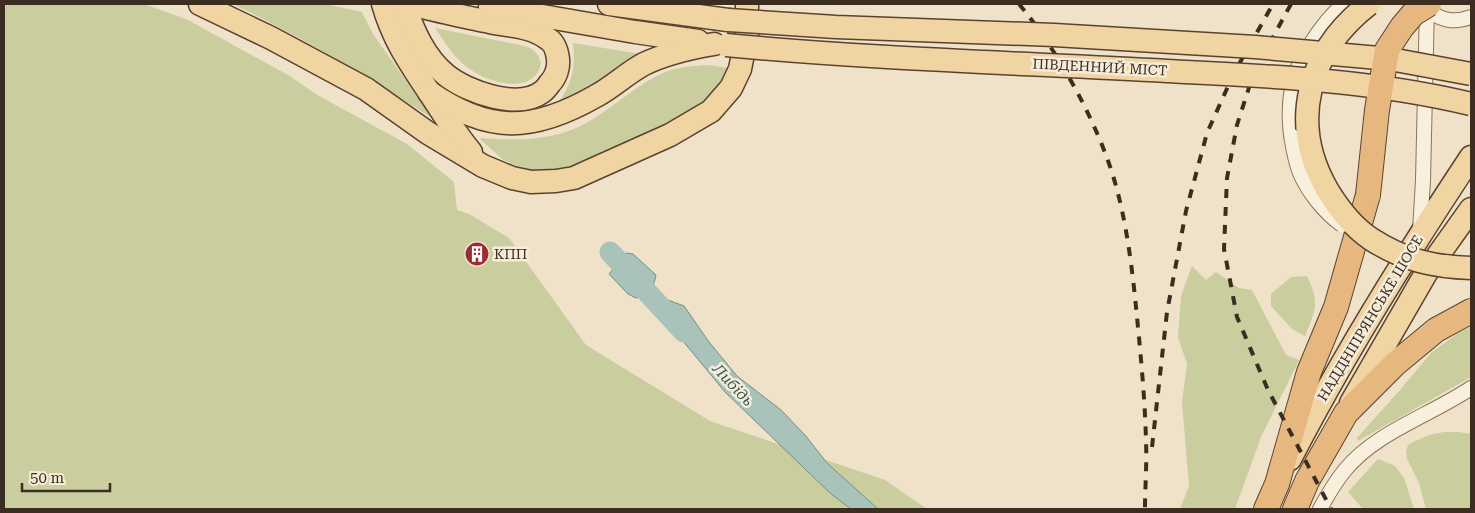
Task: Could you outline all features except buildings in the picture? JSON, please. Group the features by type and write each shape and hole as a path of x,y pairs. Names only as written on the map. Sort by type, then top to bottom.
{"highway":[{"path":"1266,509 1277,484 1309,372 1336,307 1368,195 1377,110 1387,50 1408,20 1425,5 1428,6"},
{"path":"1295,509 1307,481 1346,413 1376,382 1436,330 1471,311"}],"main road":[{"path":"200,4 271,38 366,89 428,132 483,166 512,178 531,182 574,178 670,135 711,111 736,80 747,34 747,4"},
{"path":"474,4 720,45"},
{"path":"609,4 703,18"},
{"path":"670,4 703,18"},
{"path":"1369,4 1334,39 1319,66 1312,84 1307,115 1310,149 1325,185 1338,206 1370,238 1390,249 1429,264 1471,268"},
{"path":"409,10 436,11 533,30 549,39 555,47 558,61 557,70 552,80 542,92 531,97 512,100 493,98 472,90 447,76 435,64 423,48 409,10"},
{"path":"385,11 409,64 456,134 483,166"},
{"name":"ПІВДЕННИЙ МІСТ","path":"703,18 836,27 1054,35 1283,49 1390,59 1471,74"},
{"path":"429,92 450,106 474,117 505,124 529,123 555,115 596,96 643,65 675,51 720,45"},
{"name":"ПІВДЕННИЙ МІСТ","path":"720,45 835,54 1314,79 1386,87 1471,104"},
{"path":"456,134 456,122 460,117 474,117"},
{"name":"НАДДНІПРЯНСЬКЕ ШОСЕ","path":"1277,484 1327,391 1392,279 1471,157"},
{"name":"НАДДНІПРЯНСЬКЕ ШОСЕ","path":"1346,413 1387,338 1430,268 1471,209"}],"street":[{"path":"1344,4 1327,21 1300,63 1292,87 1289,116 1291,135 1300,173 1312,193 1339,222 1357,234 1370,238"},
{"path":"1428,6 1437,17 1448,21 1471,17"},
{"path":"1420,234 1428,6"},
{"path":"1320,509 1345,469 1361,454 1385,436 1426,415 1471,388"}],"green space":[{"path":"4,4 144,4 188,20 288,75 319,96 407,144 454,182 457,210 469,214 509,238 586,345 710,421 885,480 927,509 4,509"},
{"path":"232,4 324,4 362,12 373,34 432,118 309,43"},
{"path":"435,28 528,47 539,57 539,71 532,79 514,84 496,81 479,75 458,59"},
{"path":"573,43 641,54 625,61 591,86 558,104 567,89 572,75 574,60"},
{"path":"709,65 727,68 717,90 700,107 678,119 572,166 550,171 525,170 502,159 479,138 534,138 566,132 594,119 644,83 657,76 671,70"},
{"path":"1192,266 1206,280 1216,272 1239,288 1252,290 1286,355 1299,360 1261,437 1235,509 1180,509 1189,486 1182,402 1187,364 1178,337 1181,296"},
{"path":"1307,276 1314,293 1315,306 1305,336 1292,329 1271,306 1271,294 1291,277"},
{"path":"1471,326 1471,377 1358,441 1357,438 1431,353"},
{"path":"1444,432 1471,434 1471,509 1426,509 1419,483 1407,459 1408,445 1429,435"},
{"path":"1378,459 1395,466 1404,478 1414,509 1363,509 1348,492"}],"water":[{"path":"626,253 633,254 656,275 650,290 636,298 628,294 609,274"},
{"path":"668,300 684,306 709,342 737,376 781,410 805,435 827,463 878,509 851,509 830,493 725,392 664,318"}],"waterway":[{"name":"Либідь","path":"610,252 684,332"}],"railway":[{"path":"1019,4 1045,38 1080,97 1107,158 1119,196 1135,297 1145,410 1145,509"},
{"path":"1152,447 1167,312 1186,211 1207,133 1234,73 1273,4"},
{"path":"1291,4 1254,72 1237,125 1227,178 1224,249 1237,317 1268,390 1331,509"}],"place":[{"name":"КПП","path":"477,254"}]}
